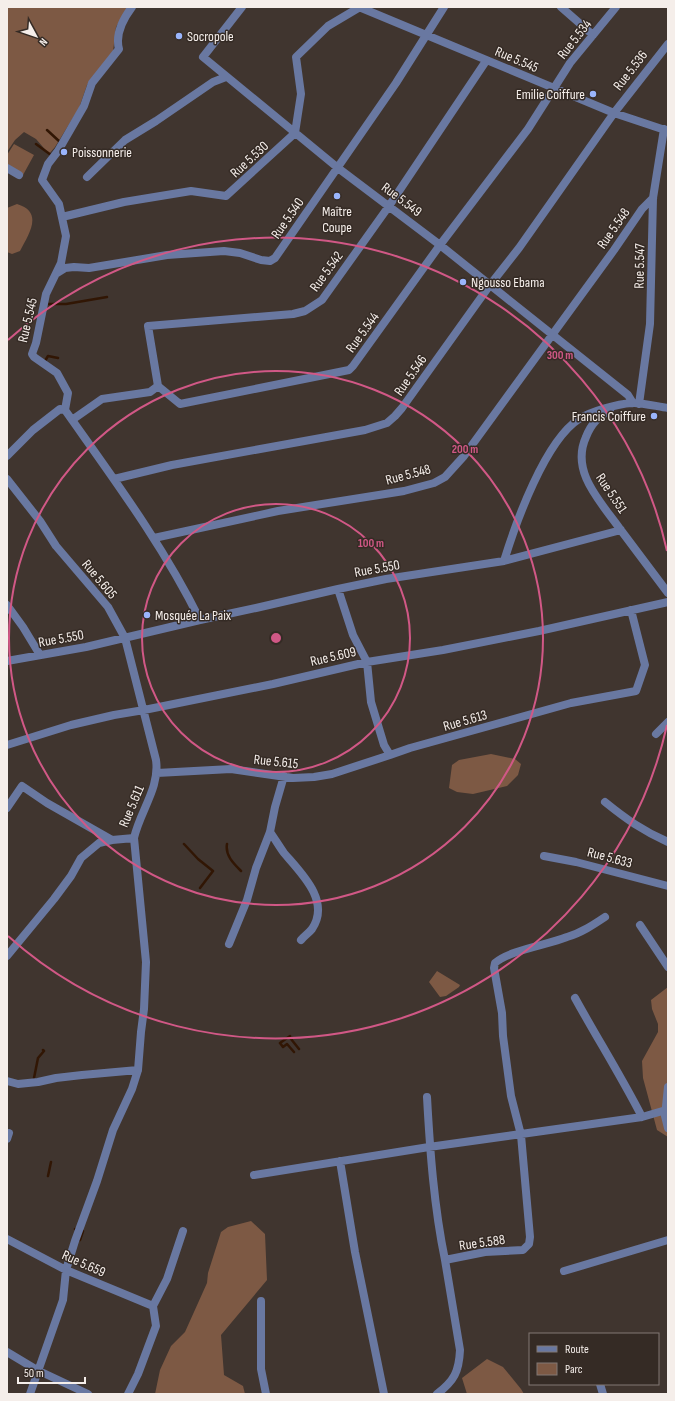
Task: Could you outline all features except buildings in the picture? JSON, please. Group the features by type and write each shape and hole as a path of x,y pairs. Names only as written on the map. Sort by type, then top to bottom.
{"street":[{"name":"Rue 5.545","path":"65,410 68,393 57,373 32,354 36,343 46,294 61,263 66,236 58,204 42,180 48,164 58,151 84,106 92,83 119,49 117,41 123,20 132,7"},
{"name":"Rue 5.549","path":"242,7 203,57 338,168 440,245 628,395 636,403"},
{"name":"Rue 5.545","path":"359,7 554,89 614,113 666,130"},
{"path":"295,133 301,94 296,57 328,26 359,7"},
{"name":"Rue 5.540","path":"57,273 65,268 89,268 167,255 224,251 240,253 261,260 270,261 275,258 396,83 444,7"},
{"path":"561,7 593,35"},
{"name":"Rue 5.534","path":"554,89 570,63 616,7"},
{"name":"Rue 5.536","path":"614,113 668,44"},
{"name":"Rue 5.542","path":"158,386 148,326 293,314 305,311 322,300 389,206 486,61"},
{"path":"88,177 125,140 213,82 226,77"},
{"name":"Rue 5.544","path":"158,386 180,404 349,370 354,366 440,245 528,129 544,107 554,89"},
{"name":"Rue 5.546","path":"114,479 172,465 365,430 386,422 395,416 490,285 519,248 614,113"},
{"name":"Rue 5.547","path":"636,403 650,324 653,198 666,130"},
{"name":"Rue 5.530","path":"62,217 124,202 191,190 226,196 295,133"},
{"path":"7,168 19,175"},
{"name":"Rue 5.548","path":"154,538 278,511 404,491 434,483 445,477 464,456 642,209 653,198"},
{"path":"72,420 102,399 150,392 158,386"},
{"path":"504,561 522,508 548,455 570,426 579,419 592,413 617,406 636,403 668,408"},
{"name":"Rue 5.551","path":"617,406 594,421 583,442 581,454 582,467 591,490 668,593"},
{"path":"7,456 33,430 49,417 60,409 65,410 154,538 183,587 200,620"},
{"name":"Rue 5.605","path":"7,479 20,494 56,546 108,606 125,638 144,710"},
{"name":"Rue 5.550","path":"7,661 86,647 386,579 504,561 621,530"},
{"path":"338,589 353,635 366,662 371,702 384,745 390,756"},
{"name":"Rue 5.609","path":"7,745 71,725 114,715 230,691 273,684 366,662 443,650 539,631 668,602"},
{"path":"7,605 40,655"},
{"name":"Rue 5.613","path":"390,756 410,748 571,703 636,691 645,665 631,610"},
{"name":"Rue 5.611","path":"7,808 22,786 47,804 112,840 134,838 137,824 146,806 157,773 156,760 144,710"},
{"path":"656,734 668,722"},
{"name":"Rue 5.615","path":"157,773 231,769 293,778 314,777 326,775 390,756"},
{"path":"229,944 247,900 256,868 270,832 275,807 284,776"},
{"path":"605,802 629,821 649,834 668,842"},
{"path":"270,832 283,851 310,884 317,898 318,909 316,922 311,930 301,940"},
{"path":"30,1394 37,1370 58,1317 63,1300 66,1270 75,1241 97,1181 113,1130 132,1089 138,1070 144,1009 146,962 134,838"},
{"path":"7,956 54,899 71,876 81,858 99,843 112,840"},
{"name":"Rue 5.633","path":"544,856 576,862 668,886"},
{"name":"Rue 5.588","path":"437,1394 448,1385 455,1376 460,1360 460,1350 445,1260 485,1252 523,1250 529,1244 530,1238 521,1134 511,1096 507,1071 502,1013 494,968 495,963 505,956 581,932 605,917"},
{"path":"640,925 668,967"},
{"path":"575,998 590,1026 618,1071 642,1117"},
{"path":"7,1081 18,1084 56,1078 138,1070"},
{"path":"668,1088 665,1116 668,1128"},
{"path":"426,1097 429,1146 441,1241 445,1260"},
{"path":"254,1175 429,1146 642,1117 666,1110"},
{"path":"340,1161 356,1258 384,1394"},
{"path":"128,1394 138,1374 156,1326 153,1306 167,1279 183,1231"},
{"name":"Rue 5.659","path":"7,1240 66,1270 153,1306"},
{"path":"564,1271 668,1240"},
{"path":"261,1301 261,1369 266,1394"},
{"path":"7,1352 37,1370 88,1394"}],"green space":[{"path":"7,7 128,7 116,27 113,52 87,85 79,108 55,147 49,154 36,139 24,132 15,140 7,152"},
{"path":"14,144 34,155 23,175 7,166 7,155"},
{"path":"17,204 30,212 32,224 20,251 12,254 7,252 7,208"},
{"path":"491,754 515,759 521,764 518,775 507,786 473,794 457,792 449,788 452,765 459,760"},
{"path":"437,971 460,985 459,987 446,996 440,997 429,982"},
{"path":"668,987 668,1137 657,1130 643,1078 642,1061 658,1032 658,1024 652,1009 651,1000"},
{"path":"251,1221 265,1234 267,1280 221,1335 224,1375 243,1386 245,1394 155,1394 160,1370 171,1346 185,1332 207,1283 208,1273 221,1232 228,1227"},
{"path":"487,1359 503,1367 524,1394 467,1394 462,1378"}],"waterway":[{"path":"47,130 60,142"},
{"path":"36,144 51,155"},
{"path":"46,304 66,304 107,297"},
{"path":"45,361 48,356 58,358"},
{"path":"184,844 198,859 213,871 200,888"},
{"path":"227,844 228,855 241,871"},
{"path":"290,1036 280,1043 283,1047 287,1044 294,1052"},
{"path":"292,1038 291,1039 299,1049"},
{"path":"34,1078 38,1058 44,1051 43,1050"},
{"path":"48,1176 51,1162"},
{"path":"75,1229 83,1231 80,1240"}],"place":[{"name":"Socropole","path":"179,36"},
{"name":"Emilie Coiffure","path":"593,94"},
{"name":"Poissonnerie","path":"64,152"},
{"name":"Maître Coupe","path":"337,196"},
{"name":"Ngousso Ebama","path":"463,282"},
{"name":"Francis Coiffure","path":"654,416"},
{"name":"Mosquée La Paix","path":"147,615"}]}
